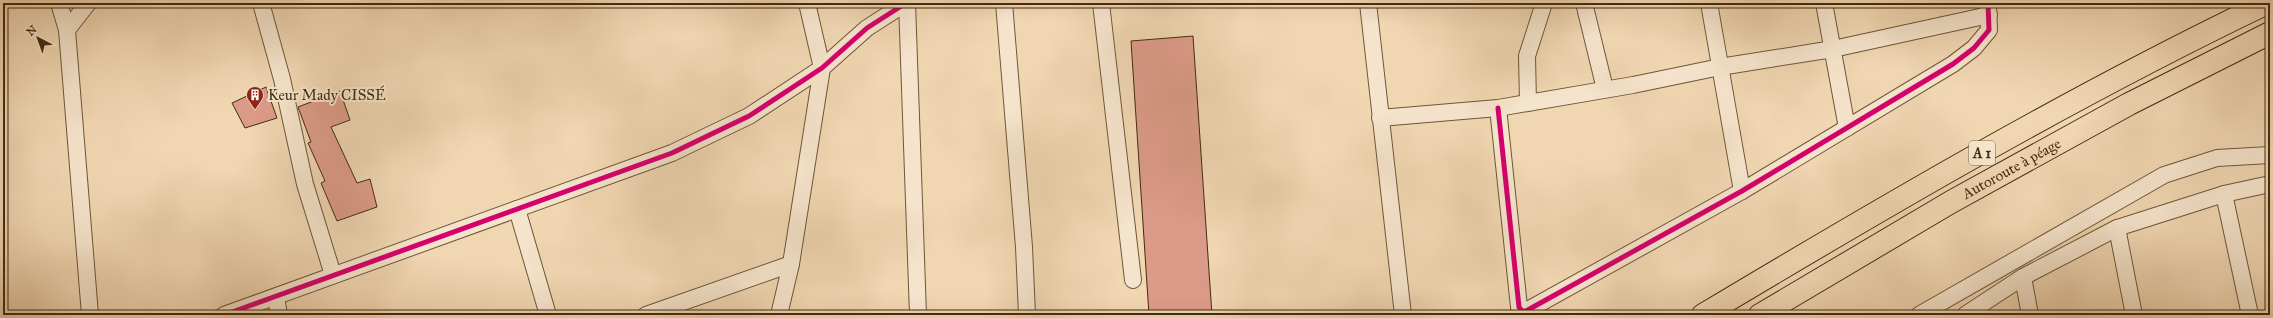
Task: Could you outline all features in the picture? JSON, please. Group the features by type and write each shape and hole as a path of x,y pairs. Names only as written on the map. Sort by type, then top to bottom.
{"highway":[{"name":"A 1","path":"1703,315 1936,177 2102,86 2267,3"},
{"name":"Autoroute à péage","path":"1760,315 1951,202 2130,104 2270,33"}],"street":[{"path":"59,3 67,30 90,315"},
{"path":"67,30 88,3"},
{"path":"261,3 282,79 304,184 333,275"},
{"path":"779,315 791,264 822,68 807,3"},
{"path":"224,315 672,153 749,116 822,68 867,28 906,3"},
{"path":"906,3 918,315"},
{"path":"1004,3 1024,247 1027,315"},
{"path":"1101,3 1133,280"},
{"path":"1368,3 1403,315"},
{"path":"1528,102 1527,56 1544,3"},
{"path":"1584,3 1605,89"},
{"path":"1709,3 1742,191"},
{"path":"1824,3 1847,128"},
{"path":"1380,118 1498,108 1605,89 1633,86 1720,67 1833,49 1988,9 1990,30 1974,48 1953,64 1742,191 1526,311 1522,311 1519,307 1498,108"},
{"path":"1919,315 2164,176 2217,158 2270,155"},
{"path":"1965,315 2023,277 2117,228 2224,194 2270,184"},
{"path":"2224,194 2250,315"},
{"path":"517,209 548,315"},
{"path":"2117,228 2134,315"},
{"path":"646,315 791,264"},
{"path":"2023,277 2030,315"},
{"path":"276,297 279,315"}],"building":[{"path":"1193,36 1212,315 1149,315 1131,41"},
{"name":"Keur Mady CISSÉ","path":"266,87 277,118 245,128 232,103"},
{"path":"340,91 350,120 331,127 357,183 370,179 377,207 337,221 321,183 325,181 308,143 311,142 298,107"}],"cycle path":[{"path":"224,315 672,153 749,116 822,68 867,28 906,3"},
{"path":"1498,108 1519,307 1522,311 1526,311 1742,191 1953,64 1974,48 1989,30 1988,3"}],"place":[{"name":"Keur Mady CISSÉ","path":"255,110"}]}
